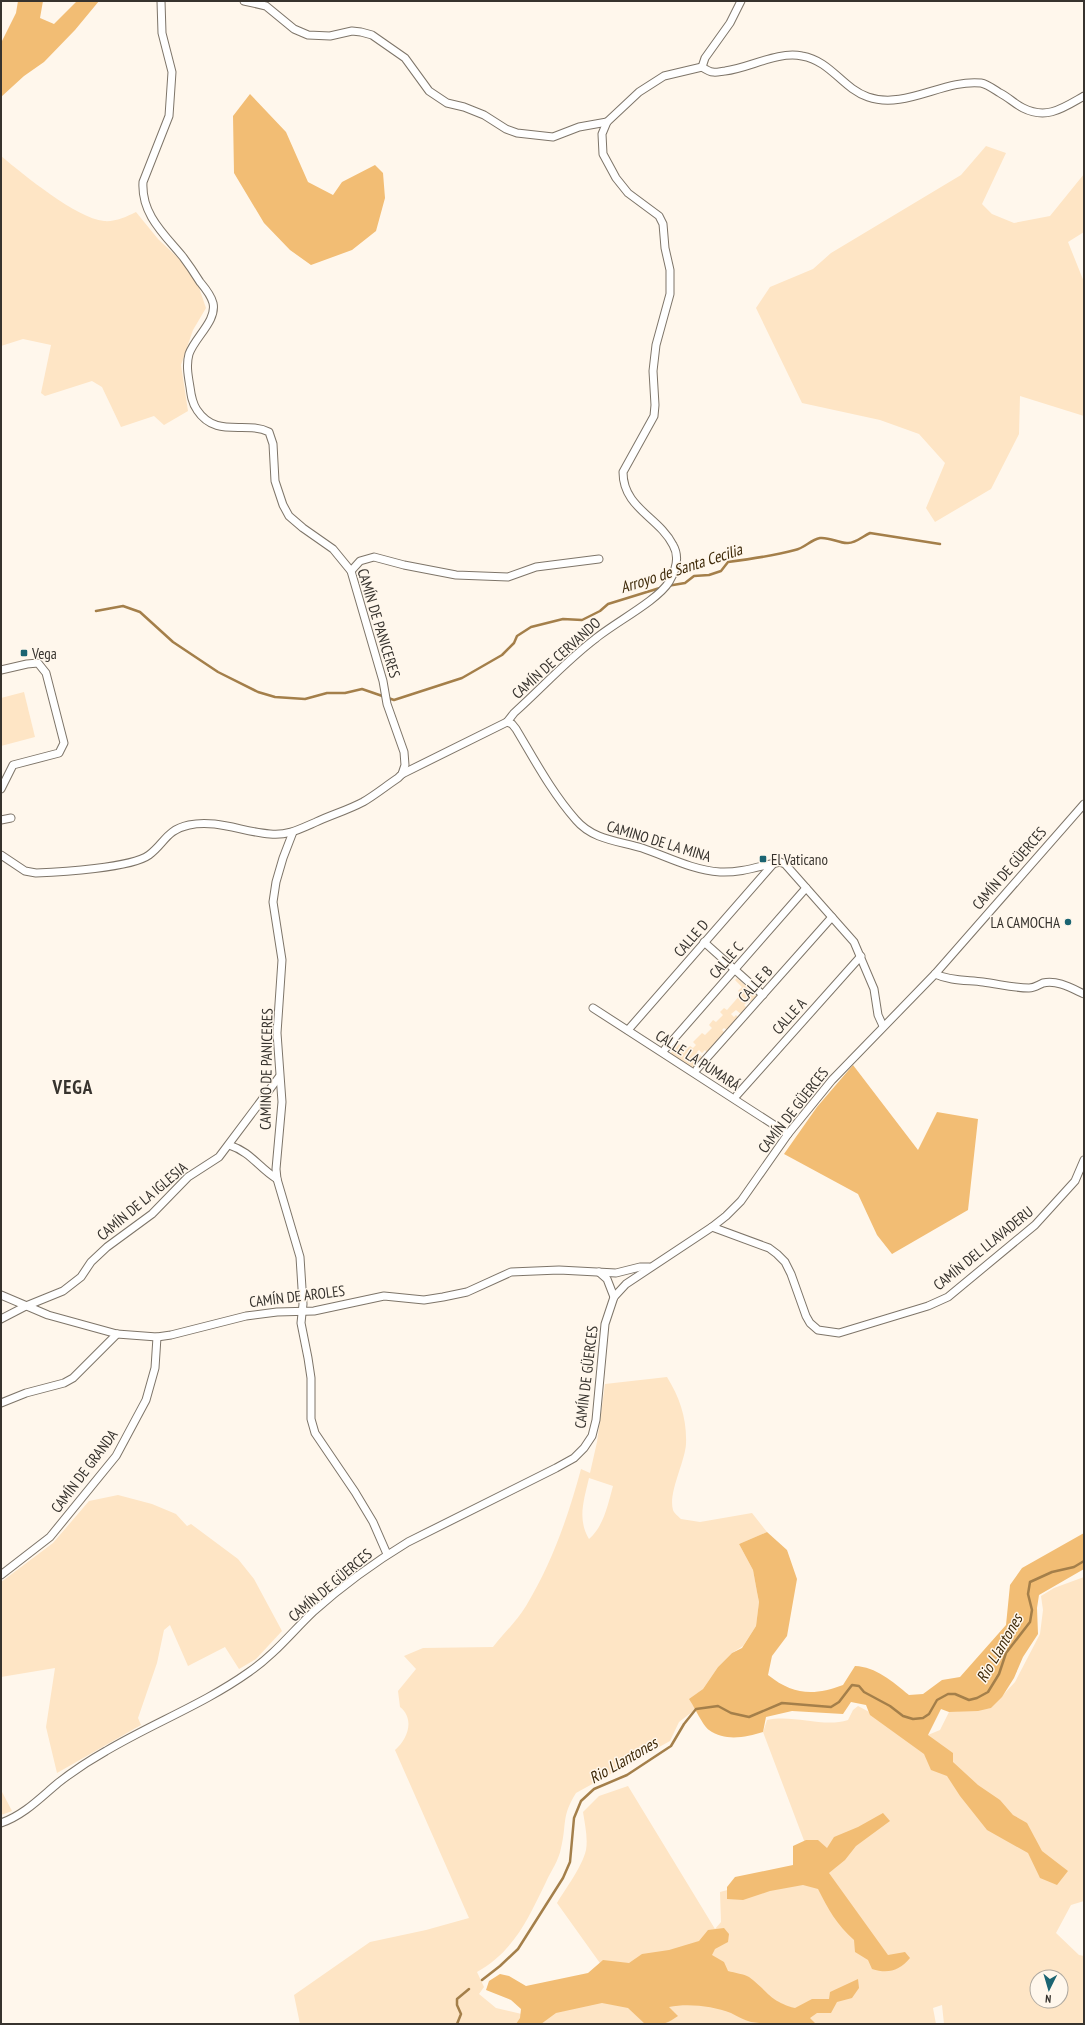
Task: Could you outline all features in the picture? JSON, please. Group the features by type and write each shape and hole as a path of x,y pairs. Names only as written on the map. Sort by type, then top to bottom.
{"street":[{"name":"CAMÍN DE PANICERES","path":"162,1 162,33 172,72 170,116 144,182 143,191 150,216 184,259 213,301 212,315 193,345 187,362 192,402 197,411 216,425 235,429 256,428 269,432 273,444 275,481 283,505 290,516 303,528 333,549 351,571 385,691 387,704 404,752 405,765 402,774"},
{"path":"244,1 266,6 294,29 308,35 330,36 352,31 361,32 372,36 405,58 429,91 447,103 464,107 484,115 506,129 517,133 553,137 580,127 607,122 639,92 664,76 702,67 713,72 734,70 781,56 800,55 820,61 852,88 867,97 881,100 901,99 963,84 982,83 1023,108 1039,114 1058,111 1084,96"},
{"path":"702,67 705,58 730,23 741,1"},
{"name":"CAMÍN DE CERVANDO","path":"402,774 507,722 594,639 661,592 669,582 677,565 677,556 673,545 664,530 630,500 625,488 623,472 654,416 655,405 653,371 656,345 670,294 670,270 665,248 663,224 659,216 622,185 603,154 602,134 607,122"},
{"path":"351,571 360,561 374,557 404,565 456,575 508,577 536,567 599,559"},
{"path":"1,670 38,663 46,673 64,743 59,753 13,765 1,790"},
{"name":"CAMINO DE LA MINA","path":"507,722 512,724 516,729 542,772 576,821 595,835 643,849 690,866 711,871 741,871 774,863"},
{"path":"1,855 24,872 36,873 109,866 140,858 149,855 166,836 175,830 188,825 201,823 216,824 248,832 271,835 284,834 293,832 364,801 402,774"},
{"name":"CAMÍN DE GÜERCES","path":"1,1823 28,1809 60,1782 106,1751 175,1716 249,1672 273,1653 313,1612 348,1583 387,1554 574,1458 584,1448 592,1436 596,1420 605,1324 614,1297 626,1284 649,1267 712,1227 741,1201 788,1134 832,1080 935,974 1084,804"},
{"path":"1,820 11,818"},
{"name":"CAMINO DE PANICERES","path":"293,832 276,882 273,902 282,960 277,1033 282,1102 276,1169 277,1178 300,1257 301,1323 311,1378 311,1419 315,1433 356,1492 387,1554"},
{"path":"774,863 780,862 785,864 854,942 874,989 878,1016 883,1026"},
{"name":"CALLE D","path":"628,1030 774,863"},
{"name":"CALLE C","path":"665,1049 806,888"},
{"name":"CALLE B","path":"697,1069 832,917"},
{"path":"704,942 763,995"},
{"name":"CALLE A","path":"737,1095 861,956"},
{"path":"935,974 944,979 983,982 1015,987 1035,988 1043,983 1054,982 1065,984 1084,994"},
{"name":"CALLE LA PUMARÁ","path":"593,1008 788,1134"},
{"name":"CAMÍN DE LA IGLESIA","path":"1,1319 26,1306 64,1291 81,1277 91,1262 107,1247 152,1214 188,1177 210,1164 229,1145 279,1077"},
{"path":"229,1145 242,1149 269,1174 277,1178"},
{"name":"CAMÍN DEL LLAVADERU","path":"712,1227 768,1248 777,1254 785,1262 792,1274 806,1316 810,1323 818,1330 839,1333 928,1306 948,1297 1035,1225 1075,1181 1084,1160"},
{"name":"CAMÍN DE AROLES","path":"1,1295 12,1298 26,1306 48,1314 117,1334 157,1337 171,1336 246,1316 278,1312 302,1312 384,1296 424,1300 443,1297 467,1292 511,1272 559,1270 616,1273 640,1267 649,1267"},
{"path":"599,1272 607,1279 614,1297"},
{"path":"1,1403 26,1393 64,1383 73,1378 117,1334"},
{"name":"CAMÍN DE GRANDA","path":"1,1575 50,1537 116,1456 146,1400 155,1368 157,1337"}],"shaded area":[{"path":"18,1 43,1 40,18 54,24 77,1 99,1 75,30 44,62 24,76 1,97 1,43 16,13"},
{"path":"250,94 286,132 308,182 333,195 342,182 375,165 383,173 385,198 376,231 352,250 311,265 290,250 264,223 234,173 233,116"},
{"path":"986,146 1006,153 982,204 992,214 1014,223 1050,216 1084,174 1084,232 1068,242 1084,282 1084,416 1020,396 1019,434 991,489 935,522 926,508 945,463 919,434 880,420 802,403 756,308 770,287 813,269 831,253 961,175"},
{"path":"1,156 65,204 92,218 112,221 136,212 158,239 194,273 206,308 193,330 181,365 188,411 164,425 154,416 121,427 102,387 92,381 45,396 41,393 51,345 23,339 1,346"},
{"path":"24,692 35,737 1,746 1,698"},
{"path":"737,978 757,996 751,1002 749,1000 744,1005 747,1008 741,1014 736,1010 731,1014 734,1017 736,1015 738,1017 727,1030 724,1028 722,1030 725,1033 707,1053 705,1050 702,1053 699,1050 697,1052 703,1058 692,1069 669,1055 679,1044 686,1050 690,1046 693,1048 696,1045 693,1042 702,1033 705,1035 712,1028 709,1025 713,1020 716,1022 723,1015 720,1012 724,1008 727,1010 741,994 738,991 742,987 735,980"},
{"path":"853,1065 918,1150 937,1112 978,1119 968,1210 892,1254 877,1235 858,1194 784,1154 817,1107"},
{"path":"667,1377 672,1385 682,1409 686,1435 685,1451 673,1495 672,1503 675,1514 681,1519 700,1522 752,1513 767,1532 739,1544 753,1570 759,1602 756,1626 743,1646 732,1653 718,1667 703,1689 690,1699 696,1709 679,1722 670,1741 576,1793 571,1801 566,1815 559,1857 533,1909 519,1933 510,1944 490,1964 477,1972 484,1987 479,1994 496,2008 530,2016 526,2024 300,2024 294,1995 370,1942 426,1930 469,1918 395,1750 400,1745 408,1729 407,1717 405,1712 400,1707 398,1691 416,1669 404,1656 423,1648 493,1647 518,1617 526,1606 544,1573 565,1522 581,1469 590,1473 597,1442 605,1384","holes":["589,1478 613,1486 602,1521 589,1539 585,1532 582,1517"]},
{"path":"118,1495 152,1504 176,1514 187,1526 191,1524 238,1559 254,1579 282,1631 256,1659 239,1669 225,1647 188,1666 170,1625 164,1630 157,1663 138,1718 141,1725 57,1773 46,1727 55,1668 1,1677 1,1582 53,1543 89,1501"},
{"path":"767,1532 787,1550 797,1579 787,1636 772,1656 768,1675 786,1687 804,1692 813,1692 832,1689 843,1685 855,1666 863,1667 884,1676 909,1695 923,1694 942,1680 960,1677 1006,1625 1010,1585 1022,1568 1084,1533 1084,1569 1039,1595 1037,1608 1038,1634 1023,1657 1014,1678 1002,1697 991,1708 978,1711 949,1712 941,1709 928,1735 953,1753 953,1762 978,1785 1000,1800 1013,1815 1027,1823 1042,1851 1068,1871 1057,1885 1040,1878 1028,1853 987,1830 960,1796 947,1776 931,1770 924,1754 870,1715 866,1705 851,1702 843,1714 792,1711 766,1717 763,1732 743,1737 722,1736 707,1728 689,1699 703,1689 718,1667 732,1653 742,1648 756,1626 759,1602 753,1570 739,1544"},
{"path":"1084,1577 1084,1901 1071,1905 1056,1933 1079,1955 1084,1956 1084,2024 944,2024 942,2005 933,2008 936,2024 800,2024 617,1987 557,1903 577,1870 586,1850 587,1845 583,1812 599,1796 628,1786 715,1929 721,1922 720,1892 814,1867 763,1732 767,1720 788,1719 829,1723 838,1722 848,1720 853,1710 858,1706 890,1723 923,1737 940,1730 949,1712 991,1708 1015,1682 1040,1634 1043,1610 1041,1596 1054,1588"},
{"path":"1,1790 12,1811 1,1815"},
{"path":"883,1813 890,1821 856,1846 845,1860 829,1873 888,1955 905,1952 910,1958 897,1969 883,1971 872,1969 868,1960 855,1952 854,1940 833,1916 818,1889 803,1885 770,1891 743,1900 727,1899 727,1887 735,1877 793,1865 793,1846 806,1840 818,1840 827,1848 834,1837 858,1827"},
{"path":"724,1928 729,1934 728,1942 715,1949 712,1955 724,1962 728,1971 749,1977 774,1999 786,2005 795,2008 812,1999 829,1999 830,1992 858,1979 859,1988 852,1998 837,2002 831,2013 817,2013 810,2018 816,2024 767,2024 751,2022 731,2013 716,2009 684,2005 669,2007 678,2016 666,2023 645,2024 628,2008 602,2003 556,2013 541,2024 516,2024 520,2018 521,2009 511,2000 486,1990 489,1981 500,1974 509,1976 526,1986 588,1973 603,1960 629,1963 642,1954 669,1950 699,1941 708,1930"},
{"path":"679,1985 782,2024 533,2024 554,2005"}],"waterway":[{"name":"Arroyo de Santa Cecilia","path":"667,586 685,583 694,576 709,575 721,571 728,562 770,556 795,550 802,548 813,540 820,538 850,543 870,533 940,544"},
{"name":"Arroyo de Santa Cecilia","path":"96,611 123,606 140,612 173,642 218,672 258,692 275,697 305,699 327,693 345,693 362,689 394,700 462,678 502,655 514,643 517,636 531,627 563,619 582,620 600,611 608,604 663,587"},
{"name":"Rio Llantones","path":"482,1980 518,1949 563,1878 570,1862 574,1818 581,1801 594,1789 627,1775 671,1746 684,1724 696,1709 718,1706 731,1713 749,1717 782,1703 831,1707 839,1702 852,1685 859,1686 864,1692 890,1706 903,1716 913,1719 923,1718 929,1714 937,1700 948,1694 955,1694 969,1700 977,1698 988,1692 999,1674 1006,1653 1030,1622 1032,1610 1028,1594 1030,1582 1052,1572 1074,1567 1084,1561"},
{"name":"Rio Llantones","path":"457,2024 461,2014 457,2005 457,1999 469,1989"}],"place":[{"name":"Vega","path":"24,653"},
{"name":"El Vaticano","path":"763,859"},
{"name":"LA CAMOCHA","path":"1068,922"}],"district":[{"name":"VEGA","path":"73,1087"}]}
